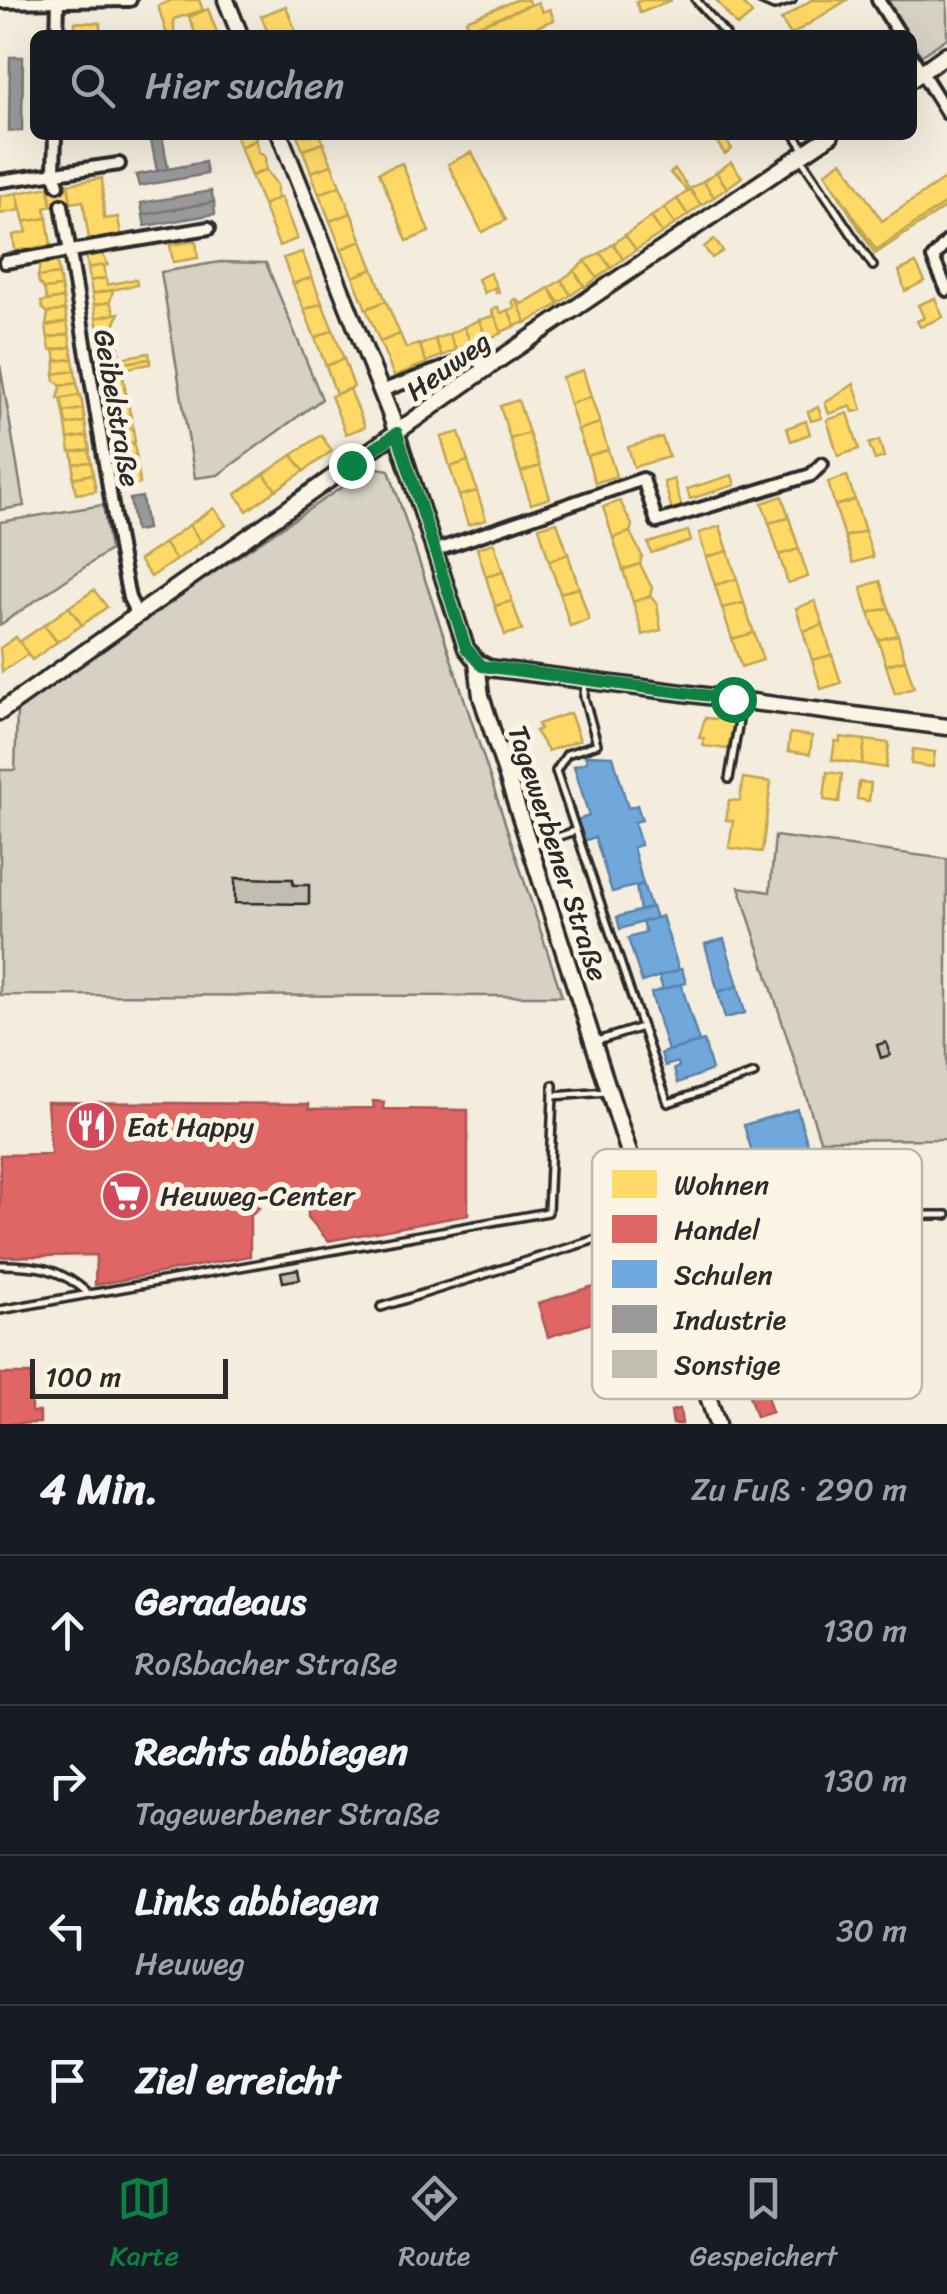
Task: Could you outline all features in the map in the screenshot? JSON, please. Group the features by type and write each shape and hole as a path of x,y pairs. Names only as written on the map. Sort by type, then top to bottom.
{"street":[{"path":"0,2 130,0"},
{"path":"226,0 238,30"},
{"path":"878,0 897,30"},
{"path":"57,30 58,3"},
{"path":"947,54 917,76 947,113"},
{"path":"54,140 58,185"},
{"name":"Tagewerbener Straße","path":"282,140 397,433 466,648 477,662 481,696 628,1149"},
{"name":"Heuweg","path":"0,712 486,369 825,140"},
{"path":"0,181 119,164"},
{"name":"Geibelstraße","path":"62,205 120,553 138,616"},
{"path":"5,262 209,228"},
{"path":"947,242 934,258 947,290"},
{"path":"381,391 466,360 476,360 486,369"},
{"path":"434,551 643,479 657,522 811,475 822,464"},
{"path":"477,662 489,668 947,727"},
{"name":"Tagewerbener Straße","path":"709,1399 717,1424"}],"lane":[{"path":"696,0 722,30"},
{"path":"760,0 774,6 792,0"},
{"path":"796,140 873,266"},
{"path":"585,680 584,698 597,744 567,754 556,771 668,1103 754,1074"},
{"path":"729,779 742,701"},
{"path":"530,846 575,831"},
{"path":"594,1042 642,1027"},
{"path":"0,1310 548,1212 553,1085"},
{"path":"553,1096 610,1091"},
{"path":"922,1215 947,1215"},
{"path":"381,1307 592,1240"},
{"path":"0,1265 46,1265 89,1294"}],"shaded area":[{"path":"888,0 947,0 947,38 921,56 917,30 906,30"},
{"path":"220,262 266,263 322,399 218,475 195,478 161,272"},
{"path":"0,365 24,506 0,510"},
{"path":"372,467 389,470 562,996 0,995 0,770 15,770 17,711 100,649"},
{"path":"103,505 110,550 0,625 0,522"},
{"path":"775,836 947,859 947,1139 820,1140 739,887 770,892"}],"building: Wohnen":[{"path":"172,0 199,0 203,10 174,19 174,30 165,30 158,6"},
{"path":"516,0 528,0 530,5 469,29 466,20"},
{"path":"672,0 640,13 636,2"},
{"path":"716,0 740,0 752,14 737,26"},
{"path":"811,0 847,0 799,30 788,30 781,20"},
{"path":"538,2 542,12 550,9 554,20 529,30 469,29"},
{"path":"286,6 295,30 267,30 261,16"},
{"path":"208,9 216,30 194,30 189,17"},
{"path":"75,22 100,23 100,30 75,30"},
{"path":"237,140 256,140 240,147"},
{"path":"256,140 259,153 265,156 266,170 251,176 240,147"},
{"path":"299,140 322,140 323,143 303,150"},
{"path":"726,140 732,149 725,154 718,144"},
{"path":"323,143 332,165 311,172 303,150"},
{"path":"472,152 506,220 482,232 448,164"},
{"path":"842,161 882,221 947,177 947,202 876,250 825,173"},
{"path":"731,162 742,177 727,188 716,172"},
{"path":"402,163 429,232 407,241 379,172"},
{"path":"332,165 340,186 319,194 311,172"},
{"path":"675,169 701,205 688,215 677,199 688,191 670,173"},
{"path":"266,170 277,185 277,199 263,205 251,176"},
{"path":"716,172 727,188 714,197 703,181"},
{"path":"102,178 104,219 118,217 121,235 89,240 83,201 71,203 68,184"},
{"path":"703,181 714,197 701,205 690,189"},
{"path":"831,183 876,250 947,202 947,206 875,254"},
{"path":"68,184 71,203 51,206 49,187"},
{"path":"340,186 351,213 330,221 319,194"},
{"path":"49,187 51,206 45,208 47,218 24,222 17,193"},
{"path":"17,193 20,210 0,214 0,196"},
{"path":"281,197 297,239 279,246 263,205"},
{"path":"677,199 688,215 675,224 664,208"},
{"path":"664,208 675,224 662,233 651,217"},
{"path":"351,213 362,241 341,249 330,221"},
{"path":"651,217 662,233 636,250 625,235"},
{"path":"47,218 51,245 15,251 13,235 27,232 24,222"},
{"path":"625,235 636,250 623,259 613,244"},
{"path":"714,239 723,251 712,258 704,247"},
{"path":"196,241 198,258 173,262 170,245"},
{"path":"362,241 373,269 353,277 341,249"},
{"path":"613,244 623,259 611,268 600,253"},
{"path":"302,252 312,277 293,284 283,258"},
{"path":"102,253 108,265 88,268 86,256"},
{"path":"600,253 611,268 597,278 585,261"},
{"path":"57,261 59,274 38,277 40,264"},
{"path":"585,261 597,278 585,287 574,271"},
{"path":"916,263 925,281 905,291 899,271"},
{"path":"104,265 106,278 90,281 88,268"},
{"path":"373,269 386,301 366,309 353,277"},
{"path":"574,271 584,286 571,295 561,280"},
{"path":"490,273 499,292 494,288 484,293 478,279"},
{"path":"59,274 61,287 44,289 39,283 38,277"},
{"path":"312,277 322,303 304,310 293,284"},
{"path":"106,278 107,285 136,279 137,285 92,294 90,281"},
{"path":"561,280 571,295 559,303 549,288"},
{"path":"61,287 63,298 47,301 44,289"},
{"path":"549,288 559,304 526,323 516,299 522,304"},
{"path":"113,290 110,302 94,305 92,294"},
{"path":"63,298 65,310 48,313 43,309 41,302"},
{"path":"935,298 943,317 920,327 917,321 924,318 918,305"},
{"path":"516,299 526,322 515,326 508,310 515,308 512,301"},
{"path":"386,301 400,334 380,342 366,309"},
{"path":"110,302 115,314 96,318 94,305"},
{"path":"322,303 333,330 315,338 304,310"},
{"path":"498,307 501,313 508,310 515,326 501,332 492,310"},
{"path":"65,310 67,322 46,326 48,313"},
{"path":"492,310 502,333 487,339 479,320 493,316"},
{"path":"119,313 114,326 98,329 96,318"},
{"path":"479,320 487,339 471,346 464,327"},
{"path":"67,322 69,334 48,338 46,326"},
{"path":"114,326 117,339 101,342 98,329"},
{"path":"464,327 471,344 456,350 449,334"},
{"path":"333,330 344,359 326,366 315,338"},
{"path":"69,334 71,347 50,350 48,338"},
{"path":"400,334 406,348 419,344 427,363 394,376 380,342"},
{"path":"449,334 456,350 442,356 435,339"},
{"path":"117,339 119,351 103,354 101,342"},
{"path":"435,339 442,356 426,362 420,345"},
{"path":"71,347 73,359 56,361 54,350"},
{"path":"119,351 120,358 149,353 150,359 105,366 103,354"},
{"path":"73,359 75,371 54,374 56,361"},
{"path":"150,359 150,364 127,368 123,376 107,379 105,366"},
{"path":"344,359 354,387 336,394 326,366"},
{"path":"583,370 591,397 570,404 562,377"},
{"path":"75,371 77,383 61,386 55,381 54,374"},
{"path":"123,376 125,388 109,391 107,379"},
{"path":"77,383 79,395 58,399 61,386"},
{"path":"854,384 862,410 853,412 851,406 829,414 825,403"},
{"path":"125,389 128,401 110,404 108,391"},
{"path":"350,389 365,427 346,434 331,396"},
{"path":"81,395 83,409 64,412 61,399"},
{"path":"591,397 600,423 578,430 570,404"},
{"path":"518,400 529,433 510,439 500,406"},
{"path":"128,401 130,415 112,418 110,404"},
{"path":"818,407 822,418 811,421 808,412"},
{"path":"83,409 85,422 66,425 64,412"},
{"path":"848,413 859,449 838,456 827,420"},
{"path":"131,415 133,429 115,432 112,418"},
{"path":"806,421 810,434 791,441 787,428"},
{"path":"85,422 87,436 68,439 66,425"},
{"path":"600,423 608,450 587,456 578,430"},
{"path":"133,429 135,442 117,446 115,432"},
{"path":"459,432 468,461 450,467 441,437"},
{"path":"529,433 540,466 521,472 510,439"},
{"path":"321,435 332,451 304,471 292,455"},
{"path":"87,436 90,450 70,452 68,439"},
{"path":"662,437 669,457 634,467 628,447"},
{"path":"879,440 884,457 875,460 869,444"},
{"path":"134,443 136,455 120,458 118,445"},
{"path":"89,450 91,462 74,464 72,452"},
{"path":"608,450 616,476 595,483 587,456"},
{"path":"136,455 138,467 122,470 120,458"},
{"path":"292,455 304,471 276,490 264,474"},
{"path":"468,461 477,491 459,496 450,467"},
{"path":"91,462 93,474 73,478 74,464"},
{"path":"540,466 550,498 531,504 521,472"},
{"path":"138,467 140,484 125,486 122,470"},
{"path":"93,474 96,491 76,494 73,478"},
{"path":"264,474 276,490 247,511 236,494"},
{"path":"732,475 735,485 690,499 687,489"},
{"path":"847,476 855,500 835,506 828,482"},
{"path":"674,479 682,508 672,510 664,482"},
{"path":"477,491 486,520 468,525 459,496"},
{"path":"782,496 789,518 769,523 762,503"},
{"path":"855,500 865,531 845,537 835,506"},
{"path":"620,501 632,525 630,532 613,538 603,507"},
{"path":"214,508 226,525 201,542 189,525"},
{"path":"789,518 799,549 779,555 769,523"},
{"path":"557,522 568,554 549,561 539,527"},
{"path":"189,525 201,542 176,560 164,543"},
{"path":"720,526 728,551 706,557 699,533"},
{"path":"688,531 691,541 651,553 648,543"},
{"path":"865,531 873,557 853,563 845,537"},
{"path":"630,532 642,556 640,564 623,570 613,538"},
{"path":"164,543 176,560 151,577 139,560"},
{"path":"494,543 503,572 486,577 477,548"},
{"path":"799,549 808,577 788,583 779,555"},
{"path":"728,551 737,579 715,585 706,557"},
{"path":"568,554 579,588 560,593 549,561"},
{"path":"640,564 652,588 650,596 633,602 623,570"},
{"path":"503,572 512,601 495,606 486,577"},
{"path":"737,579 744,603 722,608 715,585"},
{"path":"880,581 889,608 869,613 861,587"},
{"path":"579,588 589,620 570,626 560,593"},
{"path":"94,590 107,607 82,625 69,607"},
{"path":"650,596 657,604 661,630 643,635 633,602"},
{"path":"512,601 522,630 505,635 495,606"},
{"path":"815,601 823,625 803,631 796,608"},
{"path":"744,603 754,633 732,639 722,608"},
{"path":"69,607 82,625 57,642 44,625"},
{"path":"889,608 898,635 878,640 869,613"},
{"path":"44,625 57,642 32,660 19,642"},
{"path":"823,625 832,655 812,660 803,631"},
{"path":"754,633 763,660 741,667 732,639"},
{"path":"898,635 905,660 886,665 878,640"},
{"path":"16,637 28,654 2,672 0,648"},
{"path":"832,655 841,683 821,689 812,660"},
{"path":"905,660 914,688 895,694 886,665"},
{"path":"570,713 580,740 548,751 535,731 540,729 538,724"},
{"path":"705,718 734,721 728,749 703,746 704,738 699,738"},
{"path":"790,733 812,736 810,754 788,751"},
{"path":"840,737 865,740 862,764 832,760 835,741 840,742"},
{"path":"865,740 889,743 886,768 862,764"},
{"path":"913,749 935,752 933,767 911,764"},
{"path":"827,772 842,774 839,802 824,800"},
{"path":"743,778 771,782 762,852 729,848 733,821 726,820 729,800 740,801"},
{"path":"859,782 871,783 869,801 857,799"}],"building: Handel":[{"name":"Heuweg-Center","path":"373,1101 384,1102 383,1109 468,1110 468,1215 328,1241 308,1217 308,1191 249,1192 249,1200 259,1208 250,1215 250,1256 95,1285 96,1255 0,1257 0,1155 51,1154 47,1102 309,1104 309,1109 374,1108"},
{"path":"592,1286 592,1323 548,1337 538,1303"},
{"path":"0,1374 31,1374 31,1412 40,1412 40,1423 0,1424"},
{"path":"750,1399 768,1399 772,1412 756,1417"},
{"path":"680,1409 682,1424 673,1424 671,1411"}],"building: Schulen":[{"path":"585,755 613,756 628,808 637,805 642,820 634,822 641,845 633,847 643,884 612,892 595,837 584,841 577,820 589,816 574,766 587,762"},
{"path":"643,884 651,908 640,911 636,886"},
{"path":"652,907 656,918 620,929 617,917"},
{"path":"662,916 679,970 642,982 628,938 646,933 642,922"},
{"path":"724,939 738,986 718,992 705,944"},
{"path":"682,969 686,983 663,990 659,976"},
{"path":"681,984 699,1042 668,1051 651,993"},
{"path":"738,986 745,1013 725,1018 718,992"},
{"path":"704,1041 712,1070 678,1083 674,1069 679,1067 678,1062 665,1066 661,1053"},
{"path":"797,1109 809,1149 751,1149 744,1125"}],"building: Industrie":[{"path":"10,57 23,57 22,131 9,131"},
{"path":"151,140 163,140 168,169 157,171"},
{"path":"205,162 207,174 139,186 136,175"},
{"path":"211,191 214,202 143,215 141,203"},
{"path":"214,202 215,214 145,226 143,215"},
{"path":"142,497 147,529 135,531 130,499"}],"building: Sonstige":[{"path":"235,878 293,879 293,885 309,885 309,904 235,903"},
{"path":"886,1042 890,1055 881,1058 877,1045"},
{"path":"298,1269 300,1279 283,1282 281,1272"}],"tunnel":[{"path":"58,185 62,205"}],"place":[{"name":"Eat Happy","path":"92,1126"},
{"name":"Heuweg-Center","path":"125,1195"}],"route":[{"path":"351,465 397,433 466,648 482,666 733,699"}]}
